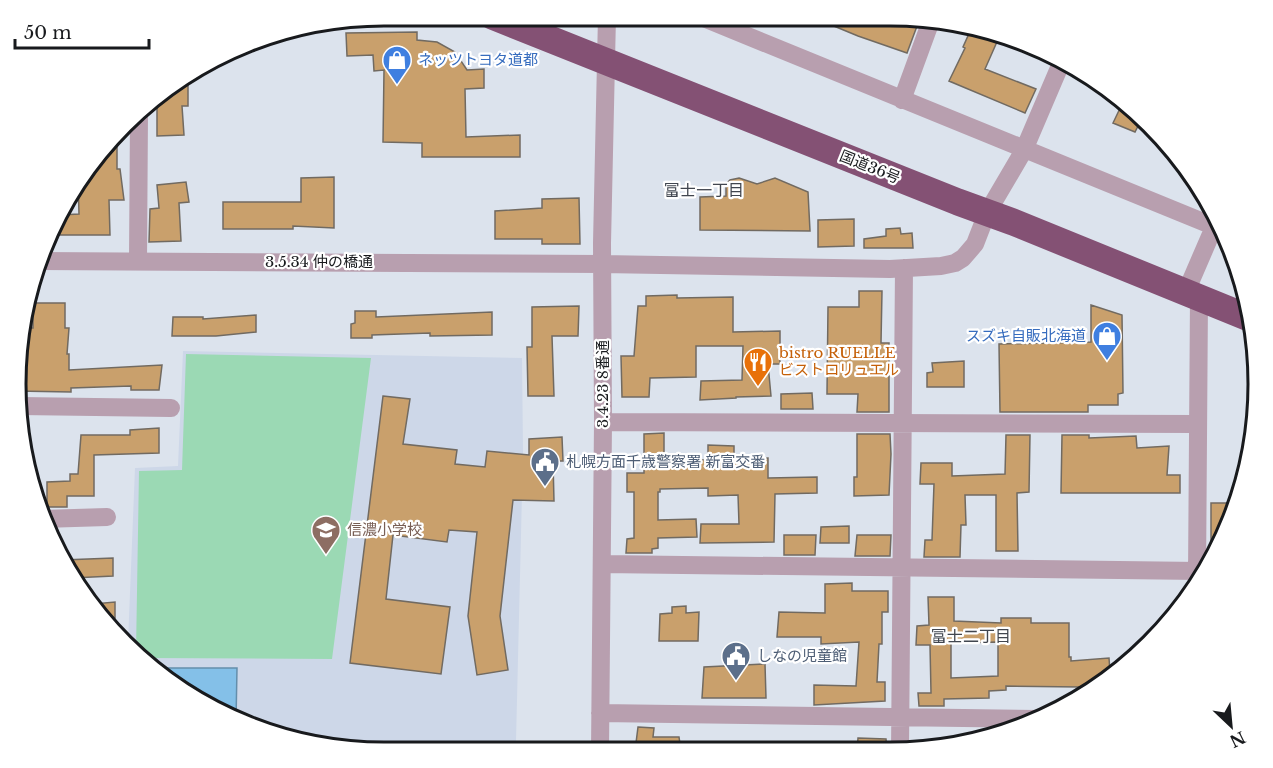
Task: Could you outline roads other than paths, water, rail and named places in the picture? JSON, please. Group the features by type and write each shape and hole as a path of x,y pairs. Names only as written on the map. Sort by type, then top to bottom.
{"highway":[{"name":"国道36号","path":"517,26 1241,315"}],"street":[{"name":"3.4.23 8番通","path":"600,742 602,264 607,26"},
{"path":"723,26 1211,226"},
{"path":"902,100 928,28"},
{"path":"987,213 1024,150 1059,69"},
{"path":"138,261 139,123"},
{"name":"3.5.34 仲の橋通","path":"48,261 904,268 941,266 963,258 975,244 987,213"},
{"path":"1198,565 1198,424 1192,295 1214,233"},
{"path":"900,742 904,268"},
{"path":"26,406 171,408"},
{"path":"603,422 1198,424"},
{"path":"52,519 107,517"},
{"path":"602,564 1193,573"},
{"path":"600,713 1015,719"}],"water":[{"path":"166,668 237,668 236,711 185,682"}],"place":[{"name":"ネッツトヨタ道都","path":"397,86"},
{"name":"スズキ自販北海道","path":"1107,362"},
{"name":"bistro RUELLE ビストロリュエル","path":"758,388"},
{"name":"札幌方面千歳警察署 新富交番","path":"545,488"},
{"name":"信濃小学校","path":"326,556"},
{"name":"しなの児童館","path":"736,682"}],"district":[{"name":"富士一丁目","path":"704,190"},
{"name":"富士二丁目","path":"971,636"}]}
